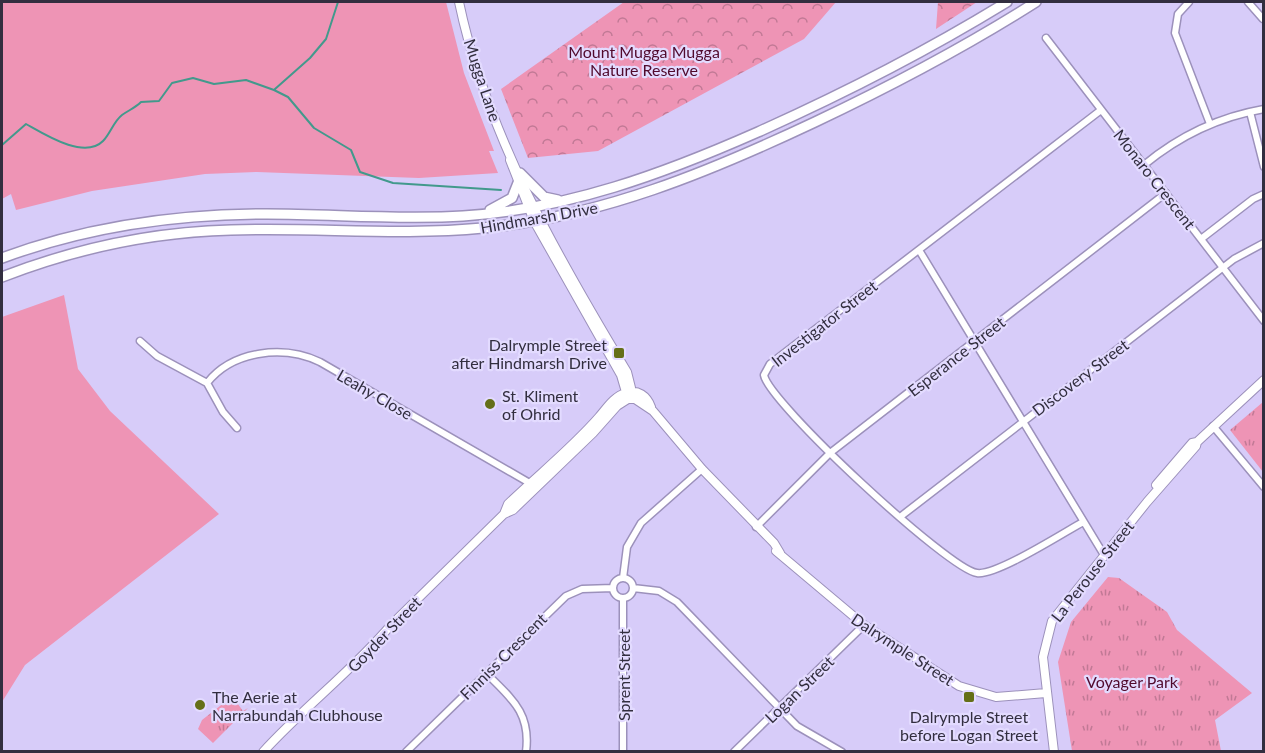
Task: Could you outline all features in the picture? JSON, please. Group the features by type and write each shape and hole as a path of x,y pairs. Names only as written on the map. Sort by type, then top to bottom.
{"main road":[{"name":"Hindmarsh Drive","path":"2,258 90,232 178,218 258,214 405,218 483,214 565,201 664,172 777,123 885,70 1007,2"},
{"name":"Hindmarsh Drive","path":"2,277 93,249 191,232 230,230 410,232 486,228 538,220 591,208 648,191 771,143 900,80 1036,2"},
{"path":"520,172 544,197 565,201"},
{"path":"483,214 512,198 518,183"}],"street":[{"name":"Mugga Lane","path":"459,2 486,93 518,183 532,208"},
{"path":"1189,2 1178,14 1175,33 1210,124"},
{"path":"1248,2 1263,20"},
{"name":"Monaro Crescent","path":"1046,38 1263,321"},
{"path":"1144,165 1169,146 1210,124 1263,109"},
{"name":"Investigator Street","path":"1083,522 1002,567 977,573 964,567 900,517 830,453 767,383 764,375 766,368 1101,110"},
{"path":"1250,112 1263,167"},
{"name":"Mugga Lane","path":"510,157 520,172 532,208"},
{"name":"Esperance Street","path":"756,528 830,453 1166,194"},
{"path":"1201,239 1252,199 1263,194"},
{"path":"532,208 621,375 628,395"},
{"name":"Discovery Street","path":"900,517 1222,268 1263,243"},
{"path":"919,250 1104,555"},
{"path":"140,341 157,356 207,383 223,412 237,428"},
{"name":"Leahy Close","path":"207,383 226,367 248,357 276,352 303,356 320,362 533,485"},
{"name":"La Perouse Street","path":"1054,752 1043,657 1048,630 1058,612 1147,502 1148,495 1192,442 1197,441 1263,380"},
{"name":"Dalrymple Street","path":"628,395 641,401 653,411 702,469 780,553 864,625 925,666 971,691 996,697 1046,693"},
{"name":"Goyder Street","path":"263,752 284,728 375,645 391,625 504,514 508,504 533,485 628,395"},
{"path":"1213,426 1263,487"},
{"path":"623,578 627,547 641,523 702,469"},
{"path":"623,578 631,582 633,588 630,595 623,598 616,595 613,588 617,580 623,578"},
{"name":"Finniss Crescent","path":"406,752 566,596 582,589 613,588"},
{"path":"633,588 659,591 677,602 797,726 842,752"},
{"name":"Sprent Street","path":"623,598 623,752"},
{"name":"Logan Street","path":"739,750 864,625"},
{"path":"487,674 523,715 528,732 526,752"}],"green space":[{"path":"2,2 446,2 464,73 494,151 489,151 498,173 419,178 257,172 205,174 92,191 16,210 11,194 2,199"},
{"name":"Mount Mugga Mugga Nature Reserve","path":"624,2 836,2 804,39 598,151 528,158 501,89"},
{"path":"938,2 977,2 936,29"},
{"path":"64,295 78,369 110,411 219,514 25,665 2,702 2,317"},
{"path":"1263,402 1263,472 1230,430"},
{"name":"Voyager Park","path":"1108,577 1119,578 1167,612 1177,630 1252,693 1215,720 1221,751 1072,751 1058,662 1071,622"},
{"path":"235,700 243,711 248,708 213,743 198,729 202,720 225,702 229,705"}],"waterway":[{"path":"275,89 310,58 326,39 338,2"},
{"path":"2,145 26,124 43,134 75,147 95,146 103,141 122,115 141,102 159,101 172,83 193,78 214,84 246,80 288,97 314,128 351,150 360,172 393,183 501,190"}],"place":[{"name":"Dalrymple Street after Hindmarsh Drive","path":"619,353"},
{"name":"St. Kliment of Ohrid","path":"490,404"},
{"name":"Dalrymple Street before Logan Street","path":"969,697"},
{"name":"The Aerie at Narrabundah Clubhouse","path":"200,705"}]}
